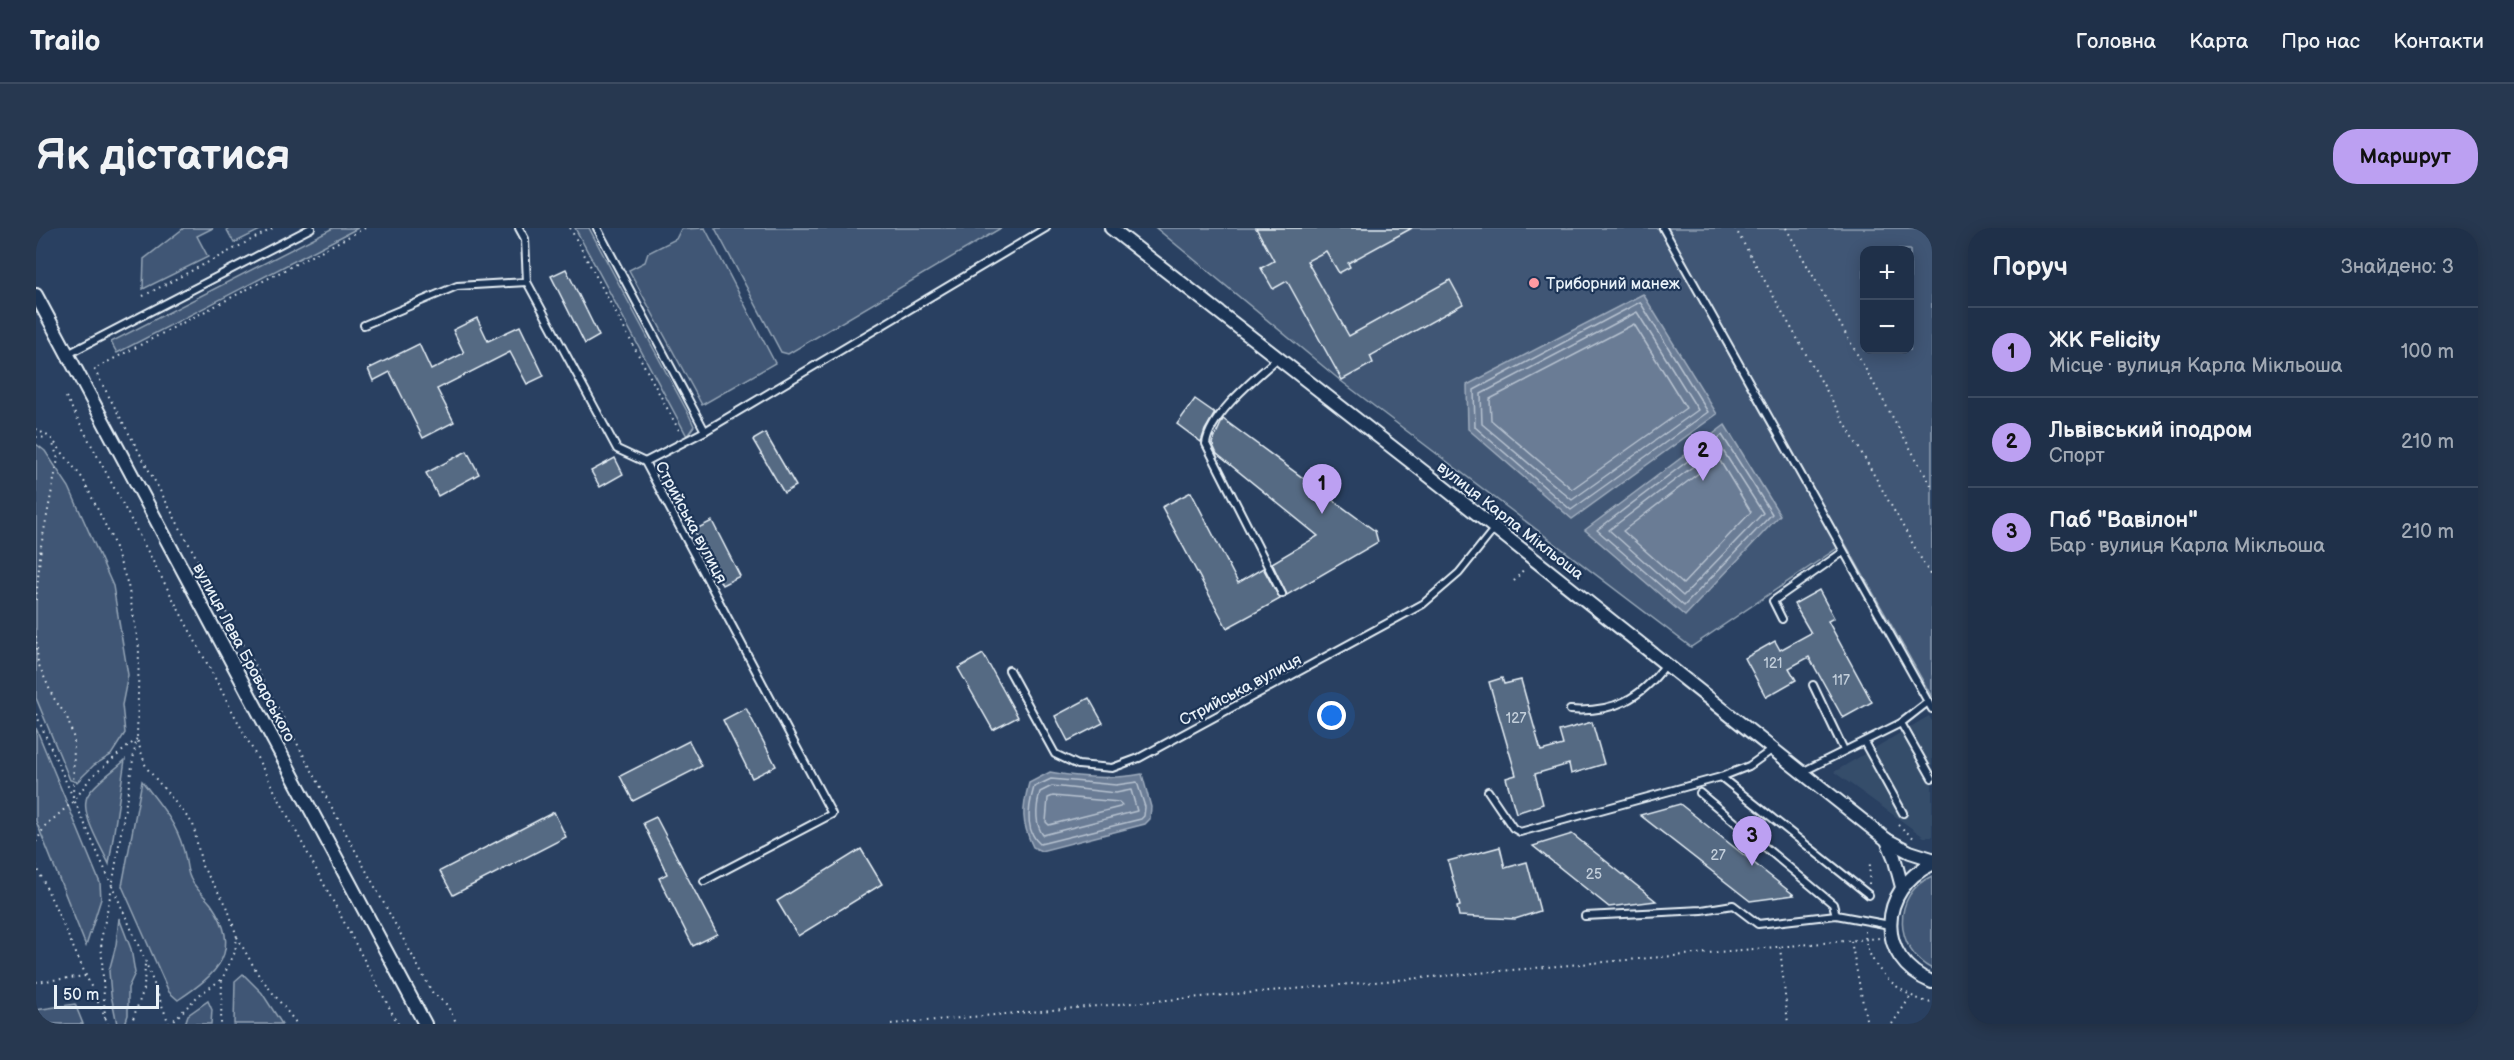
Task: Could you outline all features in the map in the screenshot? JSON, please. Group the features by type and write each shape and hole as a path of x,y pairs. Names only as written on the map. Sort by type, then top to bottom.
{"street":[{"name":"вулиця Карла Мікльоша","path":"1112,228 1495,528 1887,840 1910,852 1932,859"},
{"name":"вулиця Лева Броварського","path":"36,295 425,1024"},
{"path":"1887,840 1894,856 1902,887"},
{"path":"1932,864 1916,873 1902,887 1893,905 1890,924 1896,950 1903,961 1912,971 1932,982"}],"lane":[{"path":"67,354 311,228"},
{"path":"519,228 525,238 527,282 617,449 645,462"},
{"path":"597,228 705,431"},
{"name":"Стрийська вулиця","path":"704,881 832,814 645,462 705,431 1046,228"},
{"path":"1663,228 1930,706 1864,742 1801,772"},
{"path":"364,325 457,286 527,282"},
{"path":"1278,358 1230,404 1211,431 1206,444 1282,594"},
{"name":"Стрийська вулиця","path":"1009,670 1055,754 1078,765 1112,768 1139,758 1423,604 1459,573 1495,528"},
{"path":"1782,619 1773,601 1843,552"},
{"path":"1570,710 1607,709 1625,702 1647,686 1666,664"},
{"path":"1813,686 1844,750"},
{"path":"1901,723 1932,778"},
{"path":"1864,742 1903,813"},
{"path":"1488,791 1514,828 1520,832 1721,777 1749,766 1773,749"},
{"path":"1721,777 1869,895"},
{"path":"1700,793 1833,904 1836,915"},
{"path":"1585,916 1702,910 1732,905 1758,924 1836,915 1890,924"}],"path":[{"path":"143,296 274,228"},
{"path":"365,228 94,369 432,992 447,1005 457,1024"},
{"path":"570,228 685,441"},
{"path":"1735,228 1932,578"},
{"path":"1786,228 1932,487"},
{"path":"66,397 398,1024"},
{"path":"36,429 51,438 83,479 112,539 128,585 139,648 137,739 101,940 105,1018"},
{"path":"36,437 51,438"},
{"path":"36,600 41,546 58,459 51,438"},
{"path":"1514,581 1532,558"},
{"path":"36,636 38,663 53,698 67,717 74,739 74,801"},
{"path":"36,714 145,960 170,1024 199,995 222,979"},
{"path":"36,843 45,826 74,801 91,777 137,739"},
{"path":"137,739 146,767 193,824 202,866 227,906 237,937 258,974 297,1024"},
{"path":"1898,825 1922,843"},
{"path":"36,865 108,1024"},
{"path":"221,1024 222,979 235,951 237,937"},
{"path":"891,1024 1865,939"},
{"path":"1851,941 1867,1024"},
{"path":"1779,947 1788,1024"},
{"path":"131,1024 144,989 145,960"},
{"path":"36,982 86,976"},
{"path":"1892,1024 1911,996"}],"shaded area":[{"path":"184,228 213,228 197,236 208,257 143,289 144,259"},
{"path":"226,228 264,228 234,243"},
{"path":"333,228 358,228 117,353 111,342"},
{"path":"575,228 589,228 689,415 694,426 687,436"},
{"path":"705,228 775,363 702,405 629,270 645,262 648,253 676,239 681,229"},
{"path":"715,228 1001,228 788,354 781,352"},
{"path":"1156,228 1932,228 1932,697 1845,543 1691,647 1341,381"},
{"path":"36,444 45,451 69,487 113,586 128,675 122,705 125,733 111,755 94,765 77,782 70,780 36,698"},
{"path":"1929,716 1932,721 1932,837 1924,837 1834,772"},
{"path":"36,728 100,883 101,899 86,946 36,821"},
{"path":"125,760 109,864 88,820 86,802 95,786"},
{"path":"142,781 176,830 191,879 195,887 211,904 221,921 225,935 222,960 204,981 178,1000 169,992 122,886"},
{"path":"1932,876 1932,969 1919,960 1910,949 1904,936 1902,922 1909,895 1919,884"},
{"path":"119,918 131,949 135,973 128,988 128,1015 125,1024 117,1024 109,971 116,945"},
{"path":"243,974 262,993 282,1024 234,1024 235,981"},
{"path":"208,1001 212,1010 211,1024 185,1024 188,1015"},
{"path":"75,1004 83,1024 36,1024 36,1010"}],"water":[{"path":"1643,294 1717,414 1572,519 1468,429 1467,385"},
{"path":"1725,425 1780,515 1685,616 1585,530"},
{"path":"1050,772 1096,778 1142,774 1151,807 1150,819 1145,824 1041,851 1033,847 1029,838 1024,808 1029,783"}],"building":[{"path":"1256,228 1412,228 1348,263 1350,267 1339,273 1326,251 1307,261 1349,336 1450,280 1463,304 1370,356 1373,363 1342,380 1287,281 1273,289 1261,268 1274,261"},
{"path":"566,269 599,336 585,344 551,276"},
{"path":"477,318 488,341 520,326 544,376 527,384 510,352 437,389 454,422 423,438 390,372 373,381 368,369 419,344 431,370 464,353 453,330"},
{"path":"1195,399 1215,413 1201,442 1177,424"},
{"path":"1223,419 1375,531 1378,542 1287,595 1272,563 1318,536 1217,454 1212,443"},
{"path":"765,433 796,486 784,493 753,440"},
{"path":"467,451 479,474 438,496 426,473"},
{"path":"615,458 623,474 600,487 591,471"},
{"path":"1191,492 1238,583 1263,568 1280,599 1227,628 1162,507"},
{"path":"712,521 740,576 722,585 694,530"},
{"path":"1819,590 1834,618 1828,621 1872,702 1843,718 1809,657 1789,668 1796,680 1766,697 1745,658 1775,641 1780,650 1811,633 1794,604"},
{"path":"983,654 1018,717 993,730 958,668"},
{"path":"1502,678 1504,684 1521,680 1541,751 1563,745 1559,731 1592,722 1604,764 1571,774 1569,764 1535,774 1543,804 1516,813 1506,778 1516,775 1489,682"},
{"path":"1089,698 1103,723 1068,741 1055,716"},
{"path":"746,708 776,766 752,778 723,720"},
{"path":"689,741 702,766 633,801 620,776"},
{"path":"1680,804 1794,895 1750,901 1640,815"},
{"path":"554,812 566,837 453,895 440,871"},
{"path":"656,817 717,934 693,946 659,878 667,874 643,823"},
{"path":"1572,834 1656,901 1609,907 1533,846"},
{"path":"1500,847 1505,868 1527,862 1540,911 1515,919 1459,916 1457,907 1460,906 1448,861"},
{"path":"861,849 882,884 798,936 777,901"}],"place":[{"name":"Триборний манеж","path":"1534,283"},
{"name":"Львівський іподром","path":"1703,481"},
{"name":"ЖК Felicity","path":"1322,514"},
{"name":"Паб \"Вавілон\"","path":"1752,866"}]}
